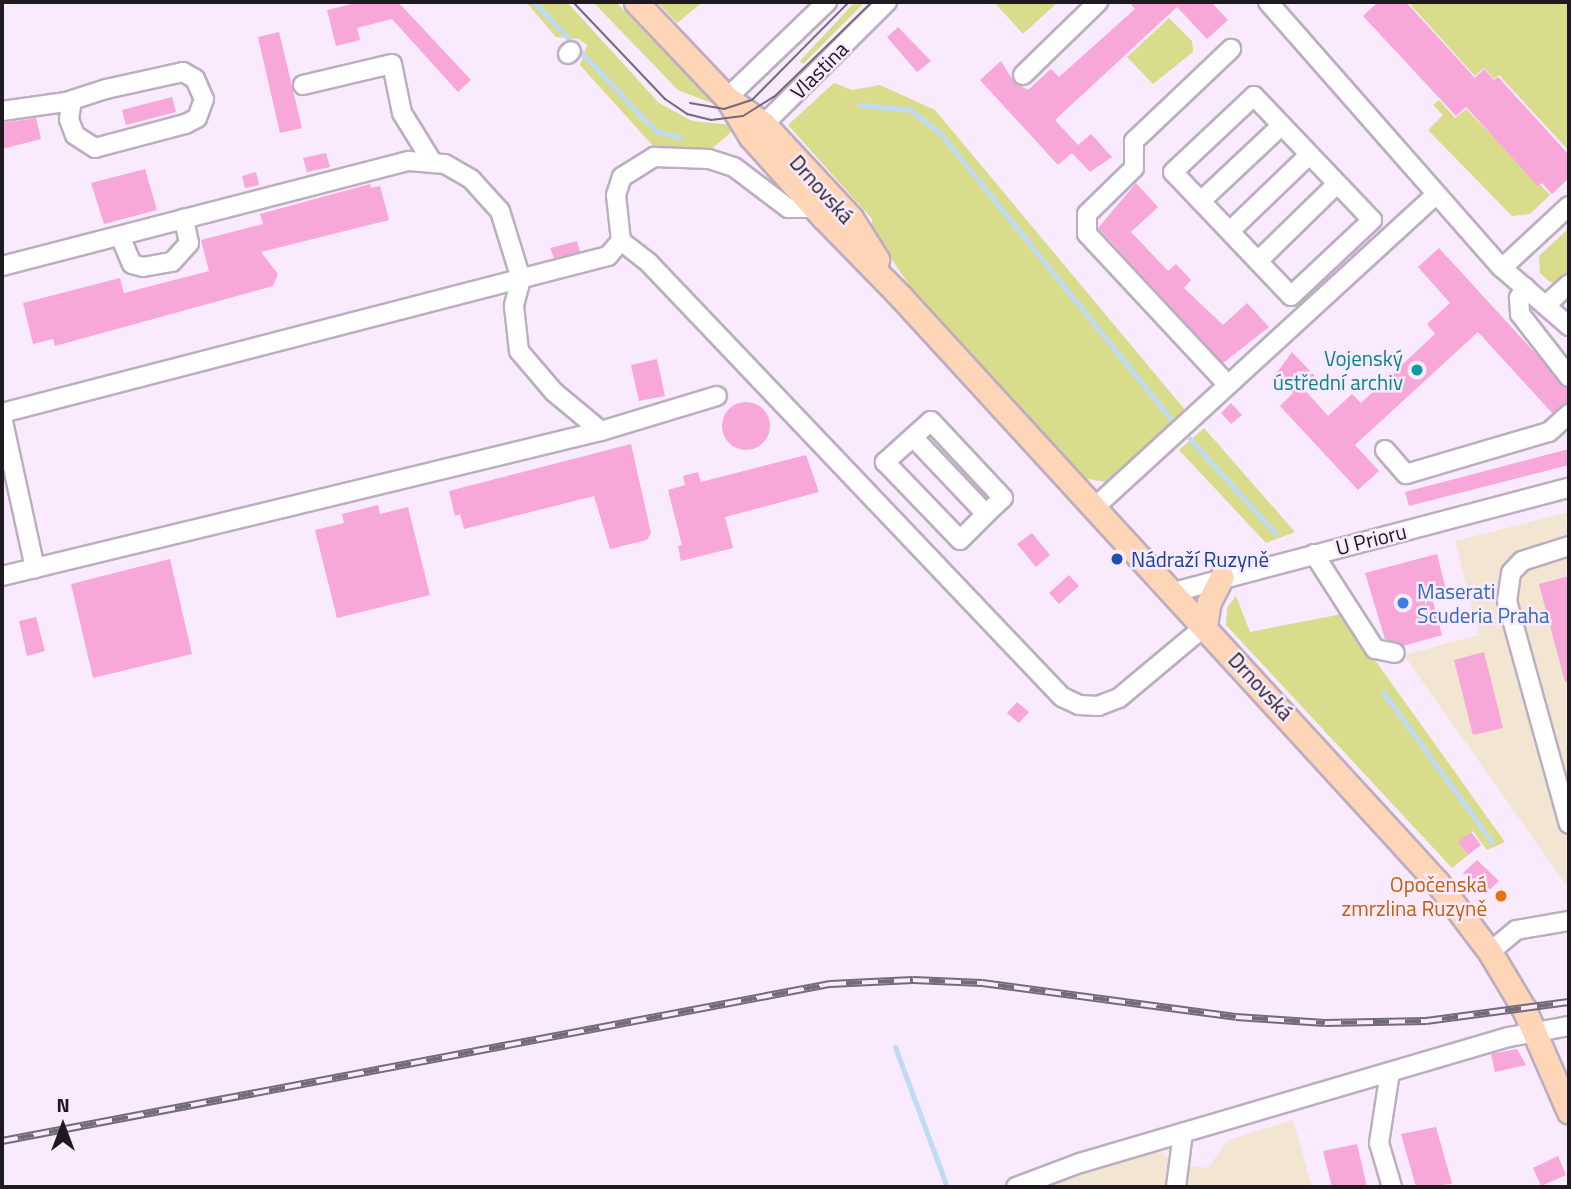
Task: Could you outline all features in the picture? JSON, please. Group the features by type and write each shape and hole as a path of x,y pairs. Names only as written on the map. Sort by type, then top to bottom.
{"main road":[{"name":"Drnovská","path":"636,2 758,130 851,218 901,297"},
{"name":"Drnovská","path":"758,130 816,208 1400,837 1490,952 1535,1033 1569,1112"},
{"path":"1205,625 1209,602 1222,577"}],"street":[{"name":"Vlastina","path":"727,98 827,2"},
{"path":"758,130 786,86 872,2"},
{"name":"Vlastina","path":"758,130 887,2"},
{"path":"1023,75 1098,2"},
{"path":"1268,2 1502,268 1547,304 1569,326"},
{"path":"1228,385 1087,234 1087,214 1134,168 1134,141 1231,49"},
{"path":"303,85 392,64 401,113 433,163"},
{"path":"2,111 72,100 183,72 195,79 204,99 197,118 185,124 95,148 75,135 69,119 72,100"},
{"path":"1254,96 1280,126 1372,220 1291,296 1173,172 1254,96"},
{"path":"1201,201 1280,126"},
{"path":"1230,231 1309,155"},
{"path":"816,208 788,208 734,167 709,159 654,157 622,177 616,195 621,241 649,263 1062,697 1079,705 1098,706 1119,698 1205,625"},
{"path":"2,266 409,161 445,164 471,179 500,211 520,279 514,306 519,351 554,392 601,430"},
{"path":"1258,261 1337,184"},
{"path":"1095,507 1436,194"},
{"path":"1502,268 1569,206"},
{"path":"120,236 132,264 143,267 172,262 189,243 184,219"},
{"path":"1361,230 1377,247"},
{"path":"35,568 2,415 608,256 621,241"},
{"path":"1547,304 1569,284"},
{"path":"1525,287 1519,298 1520,314 1533,337 1569,377"},
{"path":"2,576 601,430 717,396"},
{"path":"1385,450 1406,474 1549,432 1569,414"},
{"path":"931,421 1003,498 986,514 960,540 885,462 931,421"},
{"name":"U Prioru","path":"1174,592 1222,577 1569,488"},
{"path":"1569,546 1522,561 1511,573 1507,601 1569,824"},
{"path":"1314,554 1375,649 1395,653"},
{"path":"1490,952 1516,930 1569,921"},
{"path":"1016,1187 1183,1132 1390,1072 1569,1026"},
{"path":"1390,1072 1380,1143 1392,1187"},
{"path":"1179,1185 1183,1132"}],"shaded area":[{"path":"1569,512 1569,889 1404,655 1479,635 1455,541"},
{"path":"1293,1120 1312,1187 1045,1187 1155,1150 1182,1165 1208,1168 1228,1140"}],"green space":[{"path":"526,2 567,2 659,103 692,121 733,125 739,132 731,132 707,153 653,146 580,65 587,45 579,39 556,37"},
{"path":"593,2 616,2 714,104 678,90"},
{"path":"657,2 703,2 677,23"},
{"path":"855,2 865,2 803,64 800,61"},
{"path":"994,2 1058,2 1023,34"},
{"path":"1408,2 1569,2 1569,151 1499,75 1494,79 1484,68 1475,76"},
{"path":"1169,18 1192,41 1193,52 1153,84 1127,57"},
{"path":"834,83 852,90 880,85 935,110 1186,411 1106,482 1083,478 917,297 872,230 872,219 788,125"},
{"path":"1439,100 1455,118 1466,109 1550,195 1530,214 1512,216 1428,130 1443,115 1433,105"},
{"path":"1569,228 1569,276 1560,284 1550,282 1540,273 1539,256"},
{"path":"1204,428 1295,532 1266,543 1179,450"},
{"path":"1236,596 1250,632 1342,614 1505,842 1487,850 1473,831 1458,842 1468,855 1452,868 1226,625 1227,608"}],"building":[{"path":"360,2 398,2 471,80 458,92 392,19 357,28 360,40 336,46 327,10"},
{"path":"1129,2 1211,2 1228,20 1207,39 1177,7 1055,120 1078,145 1091,134 1112,157 1090,172 1072,153 1058,165 980,80 1001,61 1014,82 1028,90 1051,69 1059,77 1135,9"},
{"path":"1378,2 1406,2 1475,78 1484,69 1494,80 1498,77 1569,155 1569,178 1552,194 1542,183 1538,186 1466,107 1456,116 1363,16"},
{"path":"898,27 931,61 917,72 887,37"},
{"path":"279,32 302,128 280,133 258,37"},
{"path":"172,97 176,112 126,125 122,110"},
{"path":"36,118 41,139 2,149 2,123"},
{"path":"326,153 330,167 307,172 303,158"},
{"path":"145,169 157,210 104,224 91,183"},
{"path":"256,172 259,185 245,188 242,176"},
{"path":"1136,183 1158,207 1131,232 1168,271 1176,264 1191,280 1184,288 1223,325 1247,303 1269,327 1223,363 1098,228"},
{"path":"370,184 371,188 380,186 389,220 261,252 278,274 273,286 55,346 53,339 33,344 23,303 120,278 124,293 209,271 201,240 263,224 260,214"},
{"path":"577,241 580,252 554,258 550,248"},
{"name":"Vojenský ústřední archiv","path":"1439,248 1569,390 1569,403 1553,414 1478,332 1355,445 1379,471 1358,490 1280,406 1293,393 1276,374 1292,352 1315,376 1302,387 1328,416 1352,394 1361,403 1435,334 1427,324 1450,303 1418,267"},
{"path":"657,359 665,396 639,401 631,365"},
{"path":"746,402 763,409 770,426 763,443 746,450 729,443 722,426 729,409"},
{"path":"1231,403 1242,415 1231,424 1221,413"},
{"path":"631,444 651,533 647,540 610,549 594,496 464,529 460,514 455,516 449,491"},
{"path":"1569,449 1569,465 1409,506 1405,492"},
{"path":"806,455 819,492 725,517 733,548 681,561 678,546 682,545 668,490 685,485 683,476 698,472 701,482"},
{"path":"378,505 380,514 408,507 430,595 337,618 315,530 344,523 342,514"},
{"path":"1032,533 1050,555 1036,567 1017,544"},
{"name":"Maserati Scuderia Praha","path":"1437,554 1447,594 1432,598 1442,635 1403,646 1385,639 1365,573"},
{"path":"170,559 192,654 93,678 71,584"},
{"path":"1069,575 1079,586 1059,604 1049,593"},
{"path":"1569,576 1569,682 1565,682 1539,584"},
{"path":"36,617 45,651 27,656 19,621"},
{"path":"1484,652 1503,728 1473,735 1454,660"},
{"path":"1017,702 1029,712 1019,723 1007,713"},
{"path":"1471,832 1481,845 1468,855 1458,842"},
{"path":"1477,860 1499,881 1486,893 1463,873"},
{"path":"1517,1049 1526,1065 1495,1072 1491,1054"},
{"path":"1436,1127 1452,1184 1416,1187 1401,1134"},
{"path":"1357,1144 1367,1187 1332,1187 1323,1151"},
{"path":"1558,1156 1566,1175 1541,1186 1533,1168"}],"waterway":[{"path":"534,2 658,132 680,137"},
{"path":"860,105 911,110 941,134 1171,419"},
{"path":"1190,439 1276,534"},
{"path":"1383,692 1492,842"},
{"path":"895,1047 947,1187"}],"tram line":[{"path":"573,2 665,99 687,114 711,120 743,116 774,97 872,2"},
{"path":"690,103 724,109 752,100 849,2"}],"railway":[{"path":"2,1141 830,984 913,980 982,983 1236,1017 1325,1023 1426,1021 1569,1002"}],"place":[{"name":"Vojenský ústřední archiv","path":"1417,370"},
{"name":"Nádraží Ruzyně","path":"1117,559"},
{"name":"Maserati Scuderia Praha","path":"1403,603"},
{"name":"Opočenská zmrzlina Ruzyně","path":"1501,896"}]}
